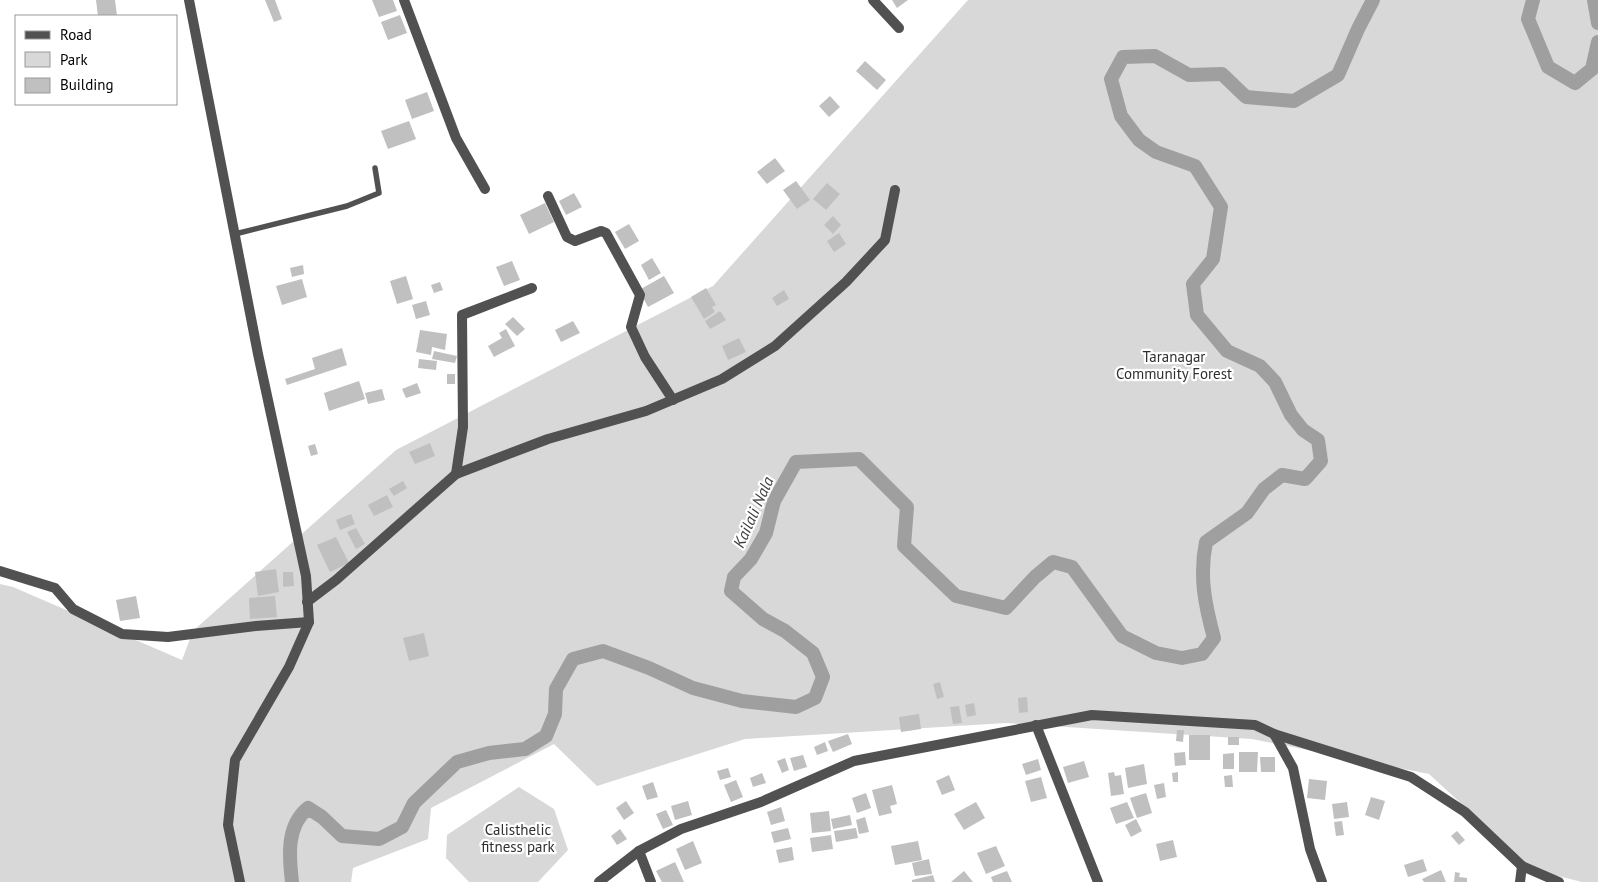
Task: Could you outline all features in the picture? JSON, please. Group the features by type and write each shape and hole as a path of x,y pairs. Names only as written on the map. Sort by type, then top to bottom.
{"street":[{"path":"189,0 235,234 306,576 309,622 289,667 235,760 228,824 240,882"},
{"path":"404,0 456,138 485,189"},
{"path":"873,0 899,28"},
{"path":"307,602 336,580 456,474 548,440 646,411 722,379 775,346 846,282 885,240 895,190"},
{"path":"548,196 567,237 575,241 601,231 606,233 640,294 631,326 645,357 673,400"},
{"path":"456,474 463,428 462,315 532,288"},
{"path":"0,571 55,588 74,608 122,634 168,637 256,626 309,622"},
{"path":"599,882 639,851 681,829 761,802 854,761 1092,715 1255,725 1274,734 1411,777 1465,812 1522,866 1559,882"},
{"path":"1036,725 1098,882"},
{"path":"1274,734 1293,768 1310,849 1322,882"},
{"path":"639,851 651,882"},
{"path":"1520,882 1522,866"}],"lane":[{"path":"235,234 347,206 379,193 375,168"}],"green space":[{"name":"Taranagar Community Forest","path":"968,0 1598,0 1598,882 1582,882 1550,874 1526,863 1429,774 1252,739 1006,723 745,739 597,786 554,744 431,808 428,839 353,868 351,882 0,882 0,584 13,587 182,660 193,631 396,450 713,286"},
{"name":"Calisthelic fitness park","path":"519,787 554,809 568,850 538,882 469,882 446,858 447,835"}],"building":[{"path":"96,0 115,0 117,15 98,15"},
{"path":"265,0 275,0 282,19 274,22"},
{"path":"372,0 393,0 397,11 379,17"},
{"path":"892,0 908,0 897,8"},
{"path":"400,15 407,33 388,40 381,22"},
{"path":"865,61 886,80 877,90 856,71"},
{"path":"427,92 434,111 412,119 405,100"},
{"path":"830,96 840,107 829,117 819,106"},
{"path":"409,121 416,139 388,149 381,131"},
{"path":"775,158 785,171 767,184 757,172"},
{"path":"796,181 810,200 797,209 783,190"},
{"path":"827,183 840,194 826,210 813,199"},
{"path":"574,193 582,207 566,215 559,201"},
{"path":"545,203 554,222 529,234 520,215"},
{"path":"833,216 841,225 833,234 824,225"},
{"path":"629,224 639,241 625,249 615,232"},
{"path":"839,233 846,244 834,252 827,241"},
{"path":"652,258 661,273 649,280 641,265"},
{"path":"512,261 520,280 504,286 496,267"},
{"path":"303,265 304,274 292,277 290,268"},
{"path":"406,276 413,299 397,304 390,281"},
{"path":"664,276 674,293 648,307 639,290"},
{"path":"302,279 307,297 282,305 276,286"},
{"path":"440,282 443,290 434,293 431,285"},
{"path":"706,288 716,305 712,307 715,312 704,319 691,297"},
{"path":"784,290 789,299 777,306 772,298"},
{"path":"426,301 430,315 416,319 412,305"},
{"path":"720,311 726,320 710,329 705,321"},
{"path":"513,317 525,329 517,336 505,324"},
{"path":"573,321 580,333 561,342 555,330"},
{"path":"506,329 515,346 494,357 488,346 502,338 499,333"},
{"path":"420,330 447,334 445,350 432,347 431,355 416,352"},
{"path":"739,338 746,352 728,360 722,346"},
{"path":"342,348 347,365 287,385 285,379 315,369 312,358"},
{"path":"434,351 457,356 455,363 432,359"},
{"path":"419,359 437,361 436,370 418,368"},
{"path":"447,374 455,374 455,384 447,384"},
{"path":"359,381 365,399 329,411 324,393"},
{"path":"417,383 421,393 406,398 402,389"},
{"path":"382,389 385,400 368,404 365,393"},
{"path":"430,443 435,456 415,464 409,452"},
{"path":"315,444 318,454 311,456 308,446"},
{"path":"403,481 407,488 394,496 389,489"},
{"path":"387,495 393,507 374,516 368,505"},
{"path":"351,514 355,524 340,530 336,520"},
{"path":"356,528 365,544 356,549 347,532"},
{"path":"336,537 349,563 330,572 317,545"},
{"path":"276,569 279,592 258,596 255,572"},
{"path":"283,572 293,572 294,586 283,587"},
{"path":"136,596 140,618 120,621 116,600"},
{"path":"275,596 277,617 250,619 249,598"},
{"path":"424,633 429,656 409,661 403,638"},
{"path":"940,682 944,697 937,699 933,684"},
{"path":"1027,697 1028,712 1019,713 1018,698"},
{"path":"974,703 976,715 967,717 965,705"},
{"path":"959,706 962,723 953,724 950,707"},
{"path":"919,714 921,729 901,732 899,717"},
{"path":"1177,730 1184,730 1183,742 1176,741"},
{"path":"848,734 852,744 833,752 828,741"},
{"path":"1189,735 1210,735 1210,760 1189,760"},
{"path":"1228,737 1239,737 1239,745 1228,745"},
{"path":"825,742 828,751 817,755 814,747"},
{"path":"1185,752 1186,765 1175,766 1174,753"},
{"path":"1239,752 1258,752 1257,772 1239,772"},
{"path":"1234,753 1234,769 1223,769 1223,754"},
{"path":"803,755 807,767 794,771 790,758"},
{"path":"1260,757 1275,757 1275,772 1261,772"},
{"path":"785,758 789,770 782,773 777,761"},
{"path":"1038,759 1041,770 1026,775 1022,764"},
{"path":"1084,761 1089,777 1068,783 1063,767"},
{"path":"1144,764 1147,784 1128,788 1125,768"},
{"path":"728,768 731,777 720,780 717,771"},
{"path":"1114,772 1115,776 1121,775 1124,794 1111,796 1108,773"},
{"path":"1178,772 1178,782 1173,782 1172,773"},
{"path":"762,773 766,783 753,787 750,778"},
{"path":"949,775 955,790 942,795 936,781"},
{"path":"1232,775 1233,787 1225,787 1224,776"},
{"path":"1041,777 1047,798 1031,802 1025,781"},
{"path":"1309,779 1327,781 1325,800 1307,798"},
{"path":"736,780 743,797 731,802 724,785"},
{"path":"653,782 658,797 647,800 642,786"},
{"path":"1164,783 1166,797 1157,799 1154,785"},
{"path":"892,785 897,804 890,806 892,813 879,816 872,790"},
{"path":"866,793 871,808 857,813 852,798"},
{"path":"1146,793 1152,813 1137,818 1130,798"},
{"path":"1371,797 1385,801 1379,820 1365,815"},
{"path":"626,801 634,813 624,820 616,808"},
{"path":"688,801 692,815 675,820 671,806"},
{"path":"976,802 985,818 964,830 954,814"},
{"path":"1127,802 1134,818 1116,824 1110,808"},
{"path":"1347,802 1349,817 1334,819 1332,804"},
{"path":"781,807 785,821 771,825 767,812"},
{"path":"666,810 673,825 663,829 656,814"},
{"path":"829,811 831,831 812,833 810,813"},
{"path":"850,815 852,825 833,829 831,819"},
{"path":"865,817 869,832 859,834 856,820"},
{"path":"1136,819 1142,831 1131,837 1125,825"},
{"path":"1342,821 1344,835 1336,836 1334,822"},
{"path":"788,828 791,839 774,843 771,832"},
{"path":"856,828 858,838 836,842 834,831"},
{"path":"620,829 627,839 617,845 611,836"},
{"path":"1457,831 1465,840 1459,845 1451,836"},
{"path":"831,835 833,849 812,852 810,838"},
{"path":"1173,840 1177,857 1160,861 1156,844"},
{"path":"693,841 702,863 685,870 676,849"},
{"path":"918,841 922,860 895,865 891,846"},
{"path":"996,846 1005,866 986,874 977,853"},
{"path":"792,847 794,860 779,863 776,850"},
{"path":"929,859 932,874 915,876 912,863"},
{"path":"1423,859 1427,871 1408,877 1404,865"},
{"path":"675,862 684,882 662,882 656,871"},
{"path":"1441,870 1446,882 1424,882 1422,879"},
{"path":"964,871 973,882 951,882"},
{"path":"1007,871 1012,882 993,882 991,877"},
{"path":"1455,872 1460,873 1459,877 1467,878 1467,882 1454,882"},
{"path":"933,875 935,882 912,882 912,880"}],"waterway":[{"name":"Kailali Nala","path":"292,882 290,862 292,832 301,815 308,808 322,817 342,836 379,839 402,827 414,803 457,762 489,753 525,749 546,736 555,714 556,689 573,659 603,651 649,668 693,688 742,701 796,707 815,698 823,677 813,653 785,631 763,619 731,591 734,577 751,559 766,533 774,501 796,462 859,459 907,507 904,546 956,596 1006,608 1035,577 1053,562 1072,567 1122,636 1156,653 1182,658 1202,654 1214,638 1203,579 1206,542 1247,513 1264,489 1282,475 1305,479 1321,461 1318,440 1303,430 1291,415 1275,382 1260,366 1227,351 1197,315 1193,284 1213,259 1221,207 1195,166 1156,152 1139,140 1121,116 1111,79 1123,57 1155,56 1189,75 1222,74 1246,97 1294,101 1338,75 1373,0"},
{"name":"Kailali Nala","path":"1533,0 1528,19 1548,67 1575,83 1592,69 1598,42"},
{"name":"Kailali Nala","path":"1594,0 1598,23"}]}
